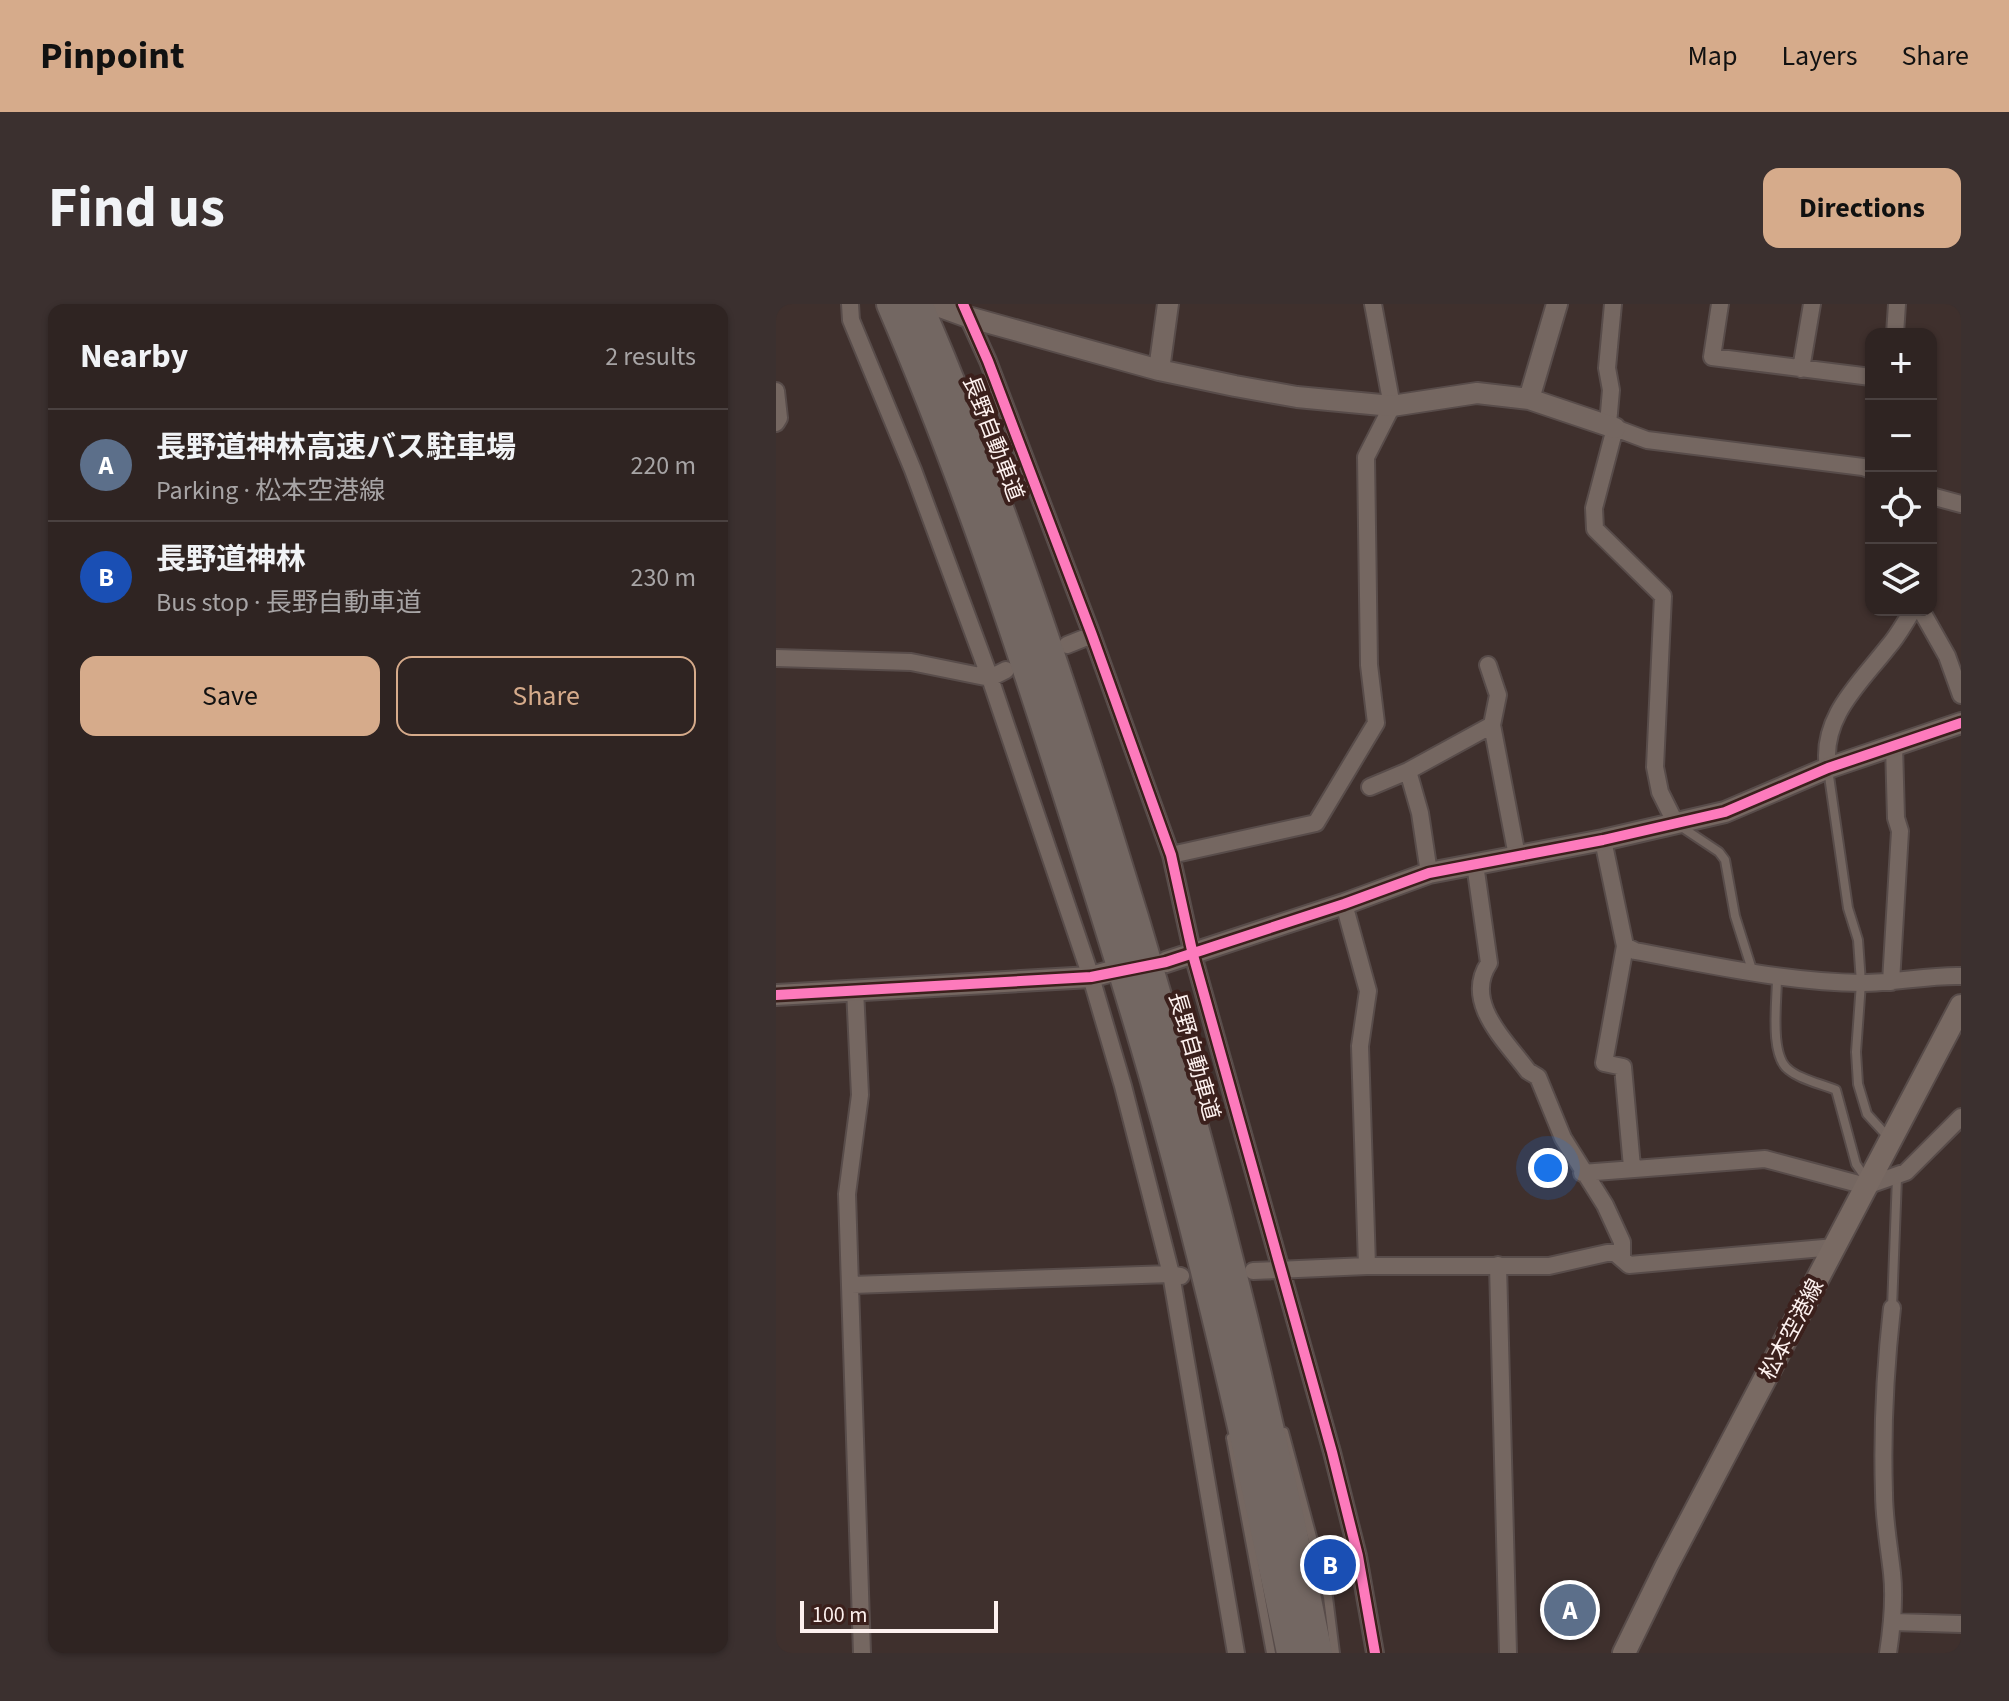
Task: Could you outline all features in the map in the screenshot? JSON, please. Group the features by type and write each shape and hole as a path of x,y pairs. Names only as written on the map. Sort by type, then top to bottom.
{"highway":[{"name":"長野自動車道","path":"891,304 940,422 1041,711 1153,1073 1249,1456 1291,1653"},
{"name":"長野自動車道","path":"926,305 1067,702 1179,1066 1278,1464 1318,1653"}],"main road":[{"name":"松本空港線","path":"1624,1653 1667,1565 1961,1006"}],"street":[{"path":"850,304 851,320 913,470 1100,974 1123,1086 1177,1275 1236,1653"},
{"path":"1159,370 1168,304"},
{"path":"1171,855 1316,823 1376,723 1369,665 1366,457 1392,406 1373,304"},
{"path":"1529,399 1557,304"},
{"path":"1613,304 1607,368 1612,426 1594,508 1595,529 1663,596 1655,767 1660,792 1676,824"},
{"path":"1720,304 1712,357 1865,376"},
{"path":"1801,369 1812,304"},
{"path":"1895,328 1897,304"},
{"path":"926,305 966,311 1159,370 1297,397 1392,406 1477,393 1529,399 1647,440 1865,468"},
{"path":"966,311 1092,635 1171,855 1193,955 1283,1269 1358,1556 1375,1653"},
{"path":"776,391 779,418 776,423"},
{"path":"1937,498 1961,504"},
{"path":"1828,768 1826,755 1836,715 1848,694 1891,645 1909,616"},
{"path":"1924,616 1947,656 1961,695"},
{"path":"1067,645 1092,635"},
{"path":"776,658 911,662 990,678 1006,670"},
{"path":"1488,665 1498,695 1492,725 1517,856"},
{"path":"1166,962 1429,873 1603,840 1725,812 1828,768 1961,723"},
{"path":"1370,787 1408,771 1492,725"},
{"path":"1891,982 1900,831 1896,818 1894,745"},
{"path":"1408,771 1420,813 1429,873"},
{"path":"1603,840 1625,946 1604,1063 1623,1067 1632,1167"},
{"path":"1475,864 1489,963 1481,975 1484,1011 1528,1071 1538,1077 1563,1138 1582,1173 1605,1205 1622,1242 1622,1258"},
{"path":"1344,904 1368,991 1360,1046 1367,1266"},
{"path":"1625,946 1635,951 1777,978 1861,983 1921,980 1934,975 1961,976"},
{"path":"776,995 1100,974"},
{"path":"855,989 860,1095 847,1194 862,1653"},
{"path":"1582,1173 1765,1159 1867,1184 1906,1172 1961,1117"},
{"path":"1253,1271 1367,1266 1549,1266 1607,1253 1615,1253 1629,1265 1835,1247"},
{"path":"1498,1265 1508,1653"},
{"path":"852,1285 1177,1275"},
{"path":"1888,1653 1893,1622 1893,1576 1883,1495 1885,1377 1892,1308"},
{"path":"1893,1622 1961,1624"}],"lane":[{"path":"1828,768 1848,908 1858,940 1861,983 1856,1052 1858,1084 1867,1114 1891,1141"},
{"path":"1676,824 1719,852 1725,860 1735,916 1753,973"},
{"path":"1777,978 1776,1040 1779,1057 1788,1070 1836,1090 1856,1164 1867,1184"},
{"path":"1892,1308 1897,1177"},
{"path":"1188,1204 1195,1264 1215,1356"},
{"path":"1223,1233 1256,1327"},
{"path":"1283,1428 1328,1597 1335,1653"},
{"path":"1230,1433 1271,1653"}],"cycle path":[{"path":"963,304 988,361 1092,635 1171,855 1193,955 1332,1452 1358,1556 1375,1653"},
{"path":"776,995 1091,977 1166,962 1429,873 1603,840 1725,812 1828,768 1961,723"}],"place":[{"name":"長野道神林","path":"1330,1565"},
{"name":"長野道神林高速バス駐車場","path":"1570,1610"}]}
